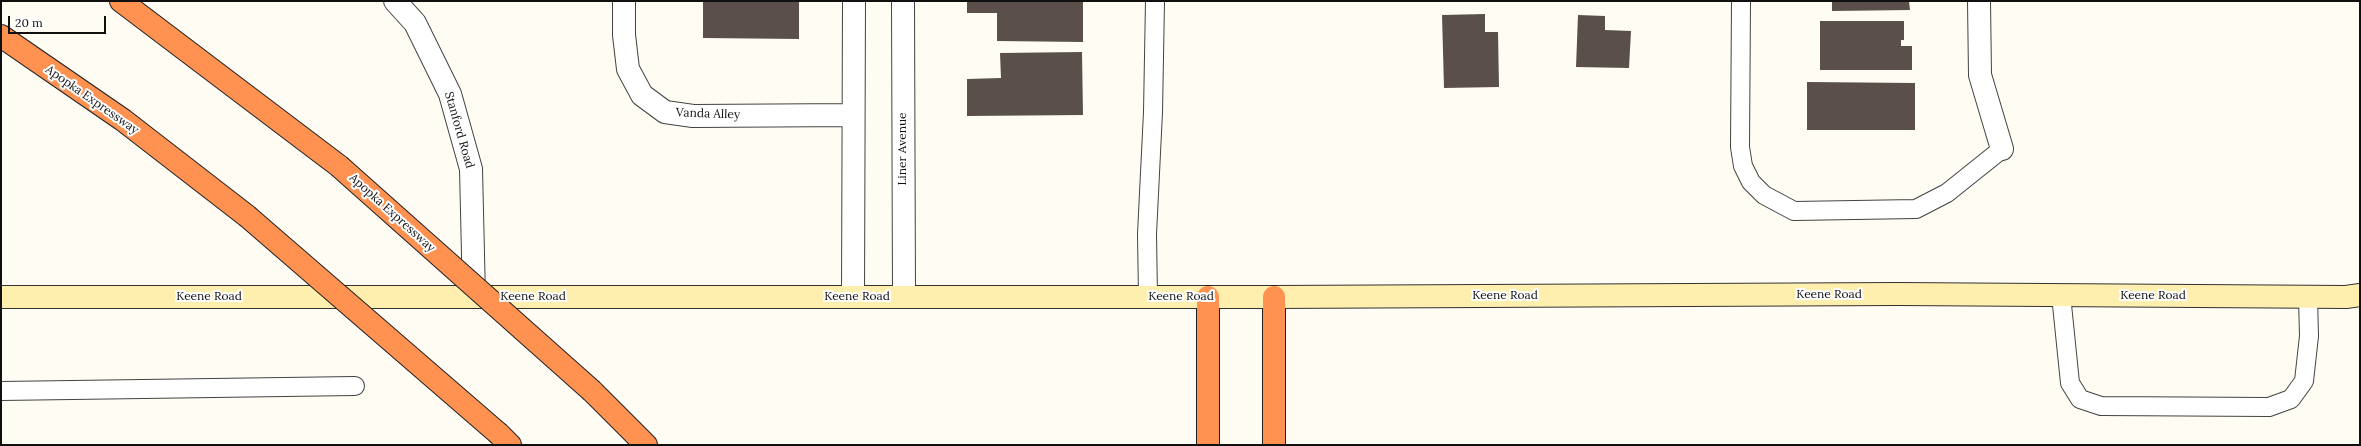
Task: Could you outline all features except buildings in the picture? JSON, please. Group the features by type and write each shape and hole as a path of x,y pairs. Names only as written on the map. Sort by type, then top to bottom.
{"highway":[{"name":"Apopka Expressway","path":"121,1 339,166 592,392 646,445"},
{"name":"Apopka Expressway","path":"1,36 123,120 247,216 504,440"},
{"path":"1208,297 1208,445"},
{"path":"1274,297 1274,445"}],"main road":[{"name":"Keene Road","path":"1,297 1274,297 2061,295 2308,297 2360,295"}],"street":[{"name":"Stanford Road","path":"395,1 415,23 450,94 471,169 474,297"},
{"name":"Vanda Alley","path":"624,1 624,35 628,69 642,95 665,112 693,116 853,115"},
{"path":"853,297 854,1"},
{"name":"Liner Avenue","path":"903,1 904,297"},
{"path":"1979,1 1980,75 2002,149"}],"lane":[{"path":"1148,297 1147,234 1154,112 1155,1"},
{"path":"1741,1 1740,148 1743,166 1751,182 1764,195 1794,210 1916,209 1947,193 2002,149"},
{"path":"2061,295 2070,383 2080,399 2101,406 2269,407 2291,399 2304,381 2309,336 2308,297"},
{"path":"1,391 355,386"}]}
